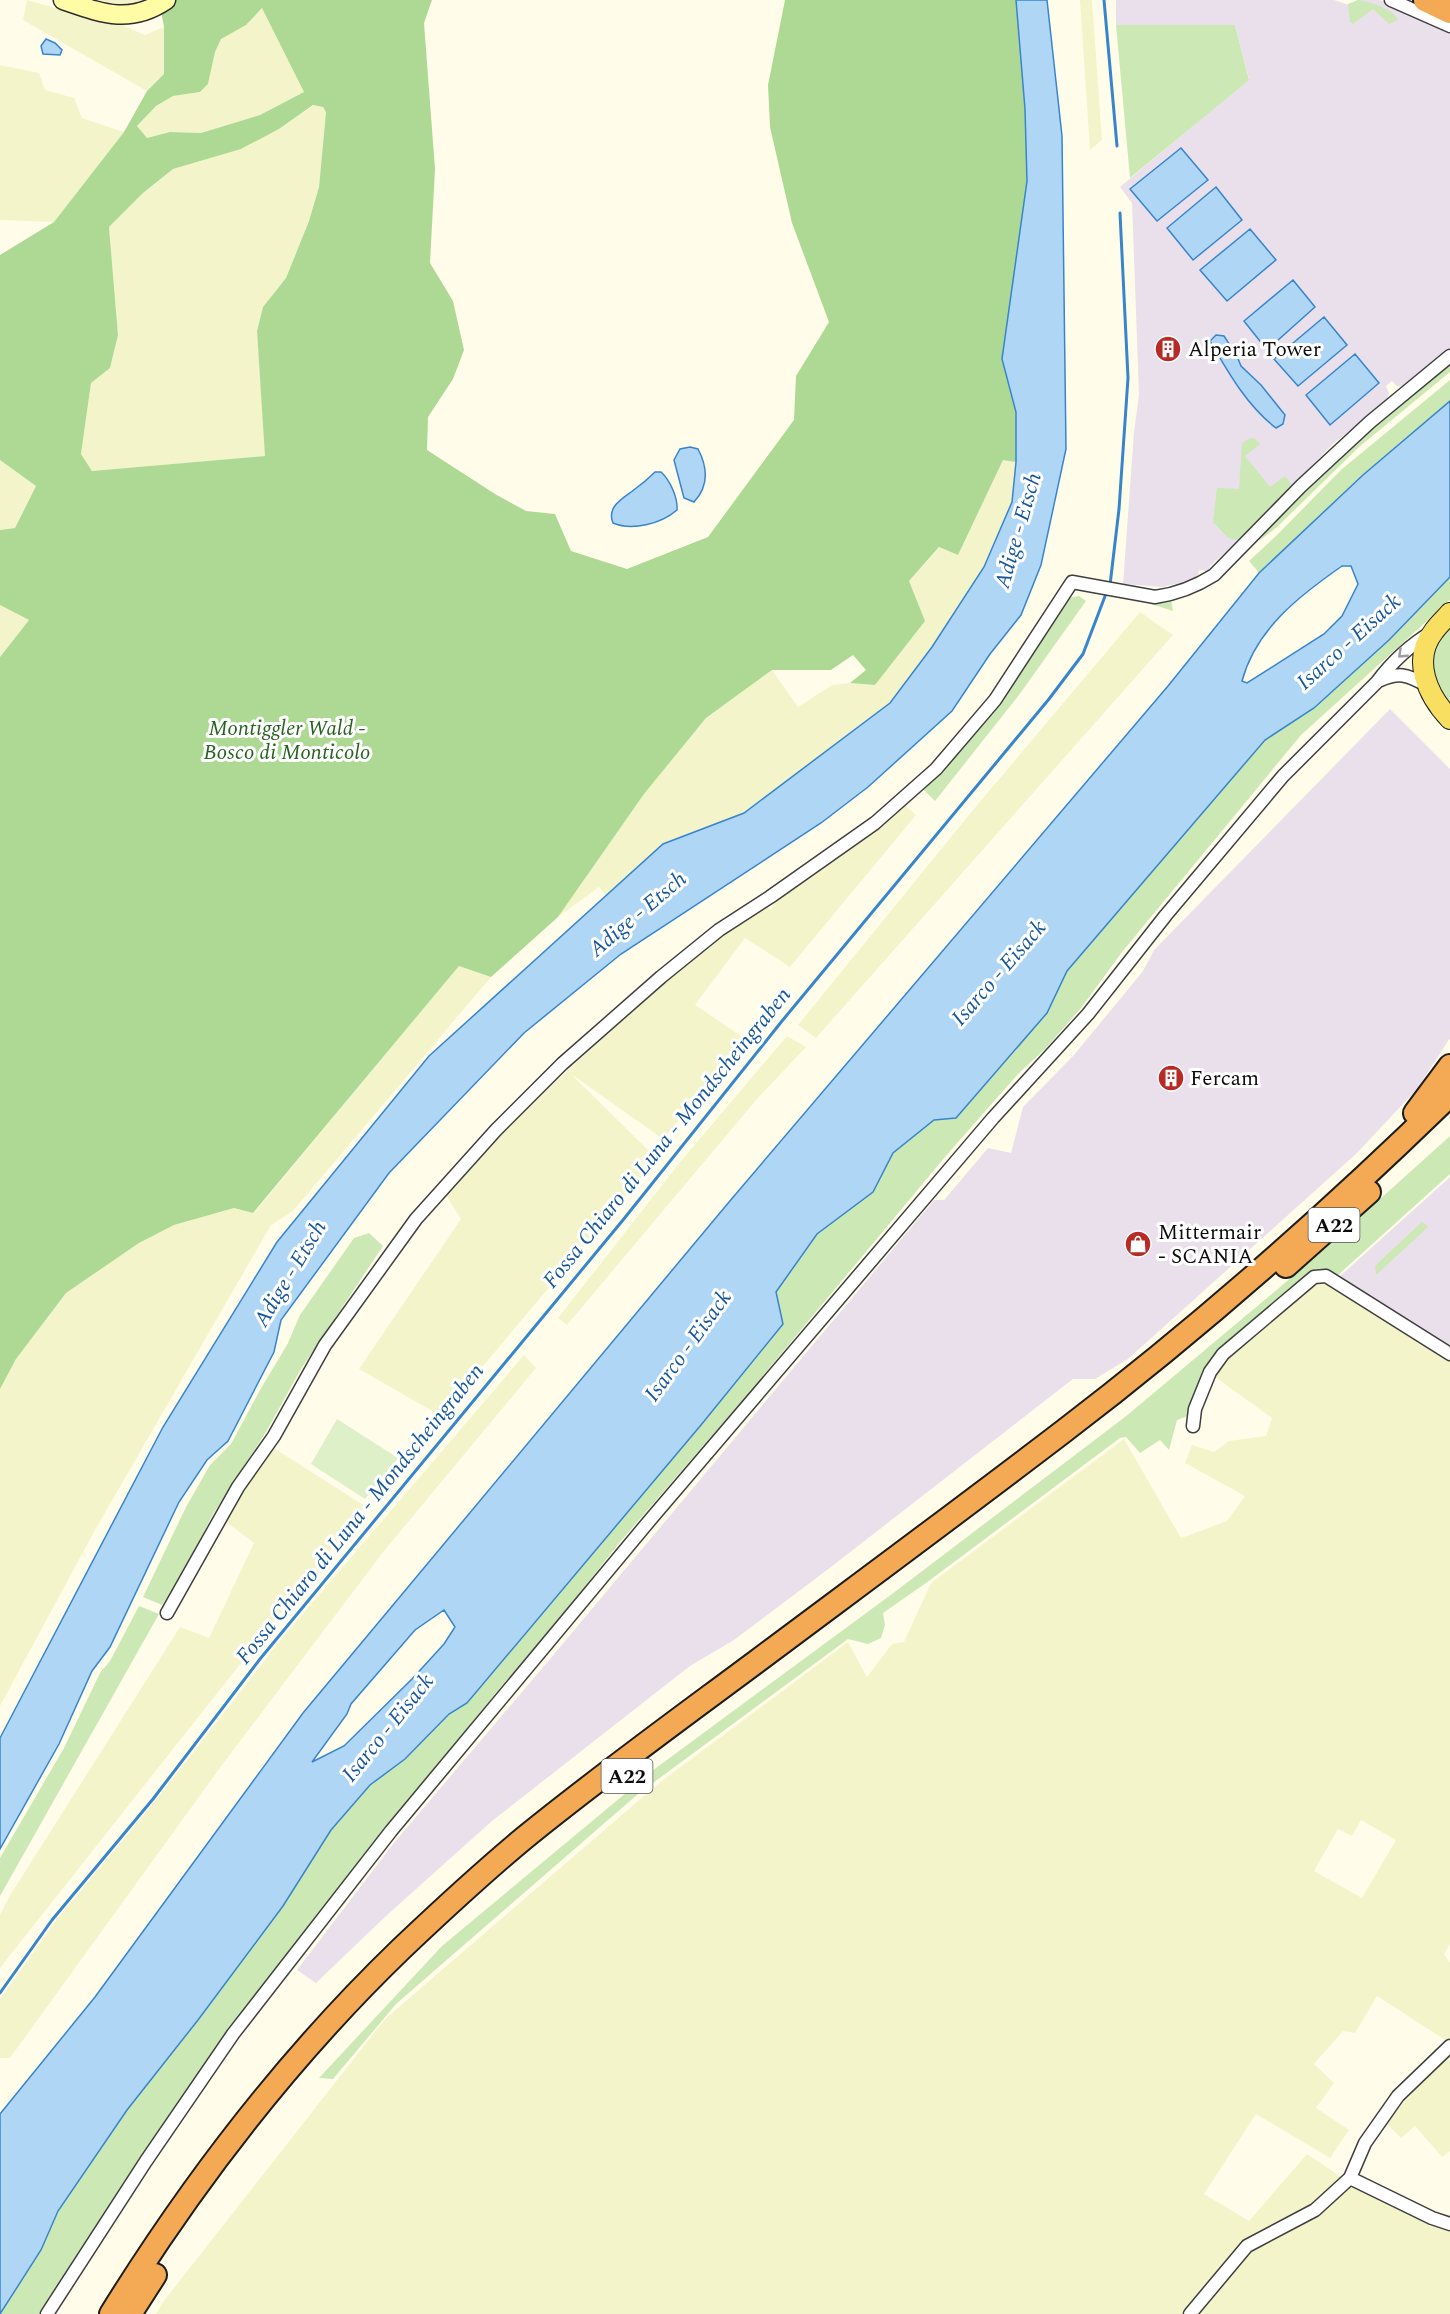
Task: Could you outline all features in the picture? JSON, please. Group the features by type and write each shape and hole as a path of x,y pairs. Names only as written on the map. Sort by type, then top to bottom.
{"highway":[{"path":"1425,0 1450,12"},
{"path":"1384,1159 1450,1066"},
{"name":"A22","path":"111,2314 197,2186 269,2093 358,1992 450,1903 522,1840 641,1748 1132,1378 1250,1279 1384,1159 1450,1095"},
{"name":"A22","path":"130,2314 174,2244 266,2121 317,2060 367,2006 410,1961 459,1916 531,1851 653,1756 884,1586 1151,1381 1330,1229 1450,1114"}],"main road":[{"path":"63,0 99,12 127,16 150,9 166,0"},
{"path":"1450,613 1433,632 1425,647 1424,661 1426,685 1432,698 1450,719"}],"street":[{"path":"1392,0 1450,26"},
{"path":"167,1613 238,1487 274,1436 325,1345 416,1219 496,1130 562,1064 719,930 875,823 936,769 995,700 1072,582 1155,597 1190,589 1214,576 1301,486 1370,422 1450,356"},
{"path":"47,2314 233,2034 391,1831 650,1520 993,1118 1088,1014 1166,915 1282,776 1377,682 1388,667 1417,641 1433,632"},
{"path":"1377,682 1392,675 1403,675 1426,685"},
{"path":"1193,1426 1195,1409 1210,1372 1223,1354 1314,1277 1326,1276 1450,1354"},
{"path":"1190,2314 1247,2246 1315,2210 1350,2178 1365,2143 1398,2096 1450,2046"},
{"path":"1350,2178 1432,2218 1450,2224"}],"shaded area":[{"path":"1116,0 1334,0 1349,5 1357,0 1380,0 1450,30 1450,349 1404,385 1398,387 1392,381 1386,386 1389,393 1387,400 1333,444 1241,538 1210,566 1209,571 1199,570 1198,576 1163,587 1123,584 1134,432 1139,395 1132,203 1120,187 1249,79 1235,25 1116,25"},
{"path":"1390,709 1450,769 1450,1038 1417,1089 1357,1153 1128,1359 1095,1379 1073,1379 734,1640 690,1666 492,1821 386,1916 316,1983 297,1970 393,1844 934,1200 944,1200 988,1148 1011,1153 1023,1107 1073,1056 1143,971 1154,950"},
{"path":"1450,1177 1450,1349 1339,1277"}],"green space":[{"path":"27,0 108,23 117,23 145,35 164,27 164,74 147,91 23,20"},
{"path":"96,0 152,0 128,7 105,4"},
{"name":"Montiggler Wald - Bosco di Monticolo","path":"159,0 432,0 424,23 435,169 430,263 453,301 464,350 453,379 428,417 427,450 526,511 555,514 571,551 627,569 708,537 794,420 796,376 829,322 792,223 770,127 768,85 785,0 1016,0 1025,109 1027,181 1002,359 1016,412 1016,462 1003,460 958,555 939,547 909,581 925,621 875,685 850,683 866,670 853,655 831,670 772,670 706,718 644,794 558,917 491,977 459,966 253,1213 234,1208 174,1225 139,1243 66,1293 16,1359 0,1389 0,657 29,620 0,605 0,530 15,528 36,486 0,460 0,255 54,222 124,132 147,91 164,74 164,27","holes":["262,8 304,92 260,115 201,133 170,132 147,138 137,126 156,106 173,96 200,92 208,84 215,52 221,39 246,25","313,105 323,107 326,112 319,187 309,221 286,278 263,307 257,331 265,456 92,471 81,454 91,383 110,368 118,335 109,227 143,193 173,169 241,149 279,129"]},
{"path":"1080,0 1092,0 1102,140 1090,150"},
{"path":"1358,0 1386,9 1398,20 1389,24 1373,9 1353,24 1350,22 1348,4"},
{"path":"263,7 304,92 260,115 201,133 170,132 147,138 137,127 156,106 173,96 200,92 208,84 215,52 221,38 246,25"},
{"path":"1116,25 1235,25 1249,80 1130,178"},
{"path":"0,65 39,73 45,90 74,98 82,118 124,132 54,222 0,220"},
{"path":"314,105 323,107 326,112 319,187 309,221 286,278 263,307 257,331 266,456 92,471 81,454 91,383 110,368 118,335 109,227 143,193 173,169 241,149 279,129"},
{"path":"1450,362 1450,372 1359,447 1277,527 1259,541 1288,505 1355,441"},
{"path":"1450,380 1450,401 1363,475 1259,573 1249,561 1342,469"},
{"path":"1251,438 1260,444 1245,456 1270,487 1285,476 1291,484 1290,488 1241,538 1234,540 1227,537 1213,522 1217,488 1239,489 1242,443"},
{"path":"1003,459 1016,462 1012,502 984,567 932,647 890,703 744,813 663,844 606,896 599,887 558,917 644,794 706,718 772,670 798,707 832,685 850,683 876,685 909,581 940,547 958,555"},
{"path":"0,460 36,486 15,528 0,530"},
{"path":"1450,577 1450,600 1301,735 1122,952 1081,1008 1046,1048 1018,1074 944,1158 494,1695 346,1880 182,2102 104,2214 42,2314 0,2314 41,2250 58,2211 127,2110 283,1906 331,1830 370,1785 405,1759 449,1714 467,1703 817,1234 873,1192 893,1153 934,1120 1047,1013 1067,971 1265,740 1314,708 1389,640"},
{"path":"1079,596 1086,601 1019,695 935,801 924,790 1001,701 1068,598"},
{"path":"1171,599 1173,611 1139,600"},
{"path":"0,605 29,620 0,657"},
{"path":"1140,612 1173,635 816,1038 798,1025 973,810"},
{"path":"1450,622 1450,711 1437,685 1432,667 1436,648"},
{"path":"906,806 916,815 790,967 745,938 695,1005 747,1040 663,1139 571,1074 657,1159 441,1416 359,1369 461,1219 446,1195 498,1134 689,960 730,926 765,905 771,910 783,892"},
{"path":"459,966 491,977 293,1211 271,1225 95,1530 0,1706 0,1389 16,1359 66,1293 139,1243 174,1225 234,1208 254,1213"},
{"path":"787,1036 806,1047 757,1099 567,1325 558,1318 681,1161"},
{"path":"1450,1136 1450,1174 1337,1276 1326,1271 1217,1354 1190,1415 1177,1420 1169,1450 1160,1440 1140,1453 1126,1437 1120,1438 883,1613 885,1625 881,1638 868,1644 848,1639 638,1794 396,2004 333,2079 319,2078 442,1946 656,1768 892,1594 1125,1417 1310,1262"},
{"path":"1422,1222 1428,1227 1376,1275 1375,1267 1378,1263"},
{"path":"369,1233 383,1246 301,1369 266,1432 213,1514 182,1575 162,1605 143,1597 186,1507 210,1465 231,1444 287,1345 300,1315 354,1238"},
{"path":"1321,1277 1450,1358 1450,1944 1444,1954 1450,1963 1450,2043 1377,1996 1355,2033 1343,2031 1314,2064 1334,2083 1316,2108 1349,2130 1330,2158 1256,2114 1204,2194 1249,2221 1307,2154 1359,2189 1450,2228 1450,2314 156,2314 163,2302 385,2019 659,1783 848,1642 867,1677 892,1644 904,1642 931,1583 1124,1439 1181,1538 1227,1521 1245,1496 1185,1463 1192,1445 1214,1452 1229,1441 1266,1436 1272,1418 1215,1377 1224,1358","holes":["1361,1820 1396,1840 1362,1898 1314,1871 1338,1829 1352,1836"]},
{"path":"524,1355 536,1368 384,1551 222,1765 10,2058 0,2058 0,1999 58,1918 152,1805 283,1637"},
{"path":"337,1419 398,1458 365,1499 311,1464"},
{"path":"272,1447 365,1506 0,1968 0,1915 9,1897 180,1627 209,1638 254,1543 225,1521"},
{"path":"139,1606 159,1614 0,1896 0,1858 64,1748 100,1673 110,1661"},
{"path":"1450,2054 1450,2151 1442,2157 1415,2126 1401,2138 1385,2122"}],"water":[{"name":"Adige - Etsch","path":"1016,0 1047,0 1062,136 1066,449 1041,565 1021,615 990,654 952,711 868,787 821,823 621,954 524,1033 389,1173 281,1320 274,1352 228,1441 207,1460 179,1502 110,1647 92,1671 59,1744 0,1849 0,1738 163,1427 277,1242 429,1056 663,844 744,813 890,703 932,647 984,567 1012,502 1016,462 1016,412 1002,359 1027,181 1025,109"},
{"path":"46,39 55,43 62,50 60,55 43,54 41,46"},
{"path":"1181,148 1208,180 1157,221 1130,189"},
{"path":"1216,187 1242,220 1193,260 1167,228"},
{"path":"1250,229 1276,260 1227,301 1200,270"},
{"path":"1293,280 1315,307 1267,350 1244,321"},
{"path":"1324,317 1347,345 1298,386 1274,359"},
{"path":"1216,335 1224,336 1241,366 1261,385 1285,415 1283,424 1276,428 1247,399 1210,341"},
{"path":"1355,354 1379,383 1330,425 1306,395"},
{"name":"Isarco - Eisack","path":"1450,401 1450,577 1389,640 1314,708 1265,740 1067,971 1047,1013 956,1118 934,1120 893,1153 873,1192 817,1234 776,1292 783,1324 701,1425 467,1703 449,1714 405,1759 370,1785 331,1830 283,1906 127,2110 58,2211 41,2250 0,2314 0,2114 95,1997 303,1713 729,1202 1168,686 1259,573 1363,475","holes":["1342,566 1351,566 1358,584 1342,616 1324,634 1247,683 1242,681 1257,645 1281,615 1310,589","444,1610 455,1627 444,1644 344,1746 312,1762 347,1714 351,1704 415,1630"]},
{"path":"690,447 698,449 705,470 702,490 694,502 684,498 674,460 680,449"},
{"path":"655,472 661,472 670,484 675,495 677,510 663,519 646,525 629,526 613,523 612,512 617,503"}],"waterway":[{"name":"Fossa Chiaro di Luna - Mondscheingraben","path":"1104,0 1117,146"},
{"name":"Fossa Chiaro di Luna - Mondscheingraben","path":"1110,585 1119,509 1128,378 1120,213"},
{"name":"Fossa Chiaro di Luna - Mondscheingraben","path":"0,1993 52,1920 153,1799 260,1659 623,1220 782,1021 1049,699 1083,654 1107,591"}],"place":[{"name":"Alperia Tower","path":"1168,349"},
{"name":"Fercam","path":"1171,1078"},
{"name":"Mittermair - SCANIA","path":"1138,1244"}]}
